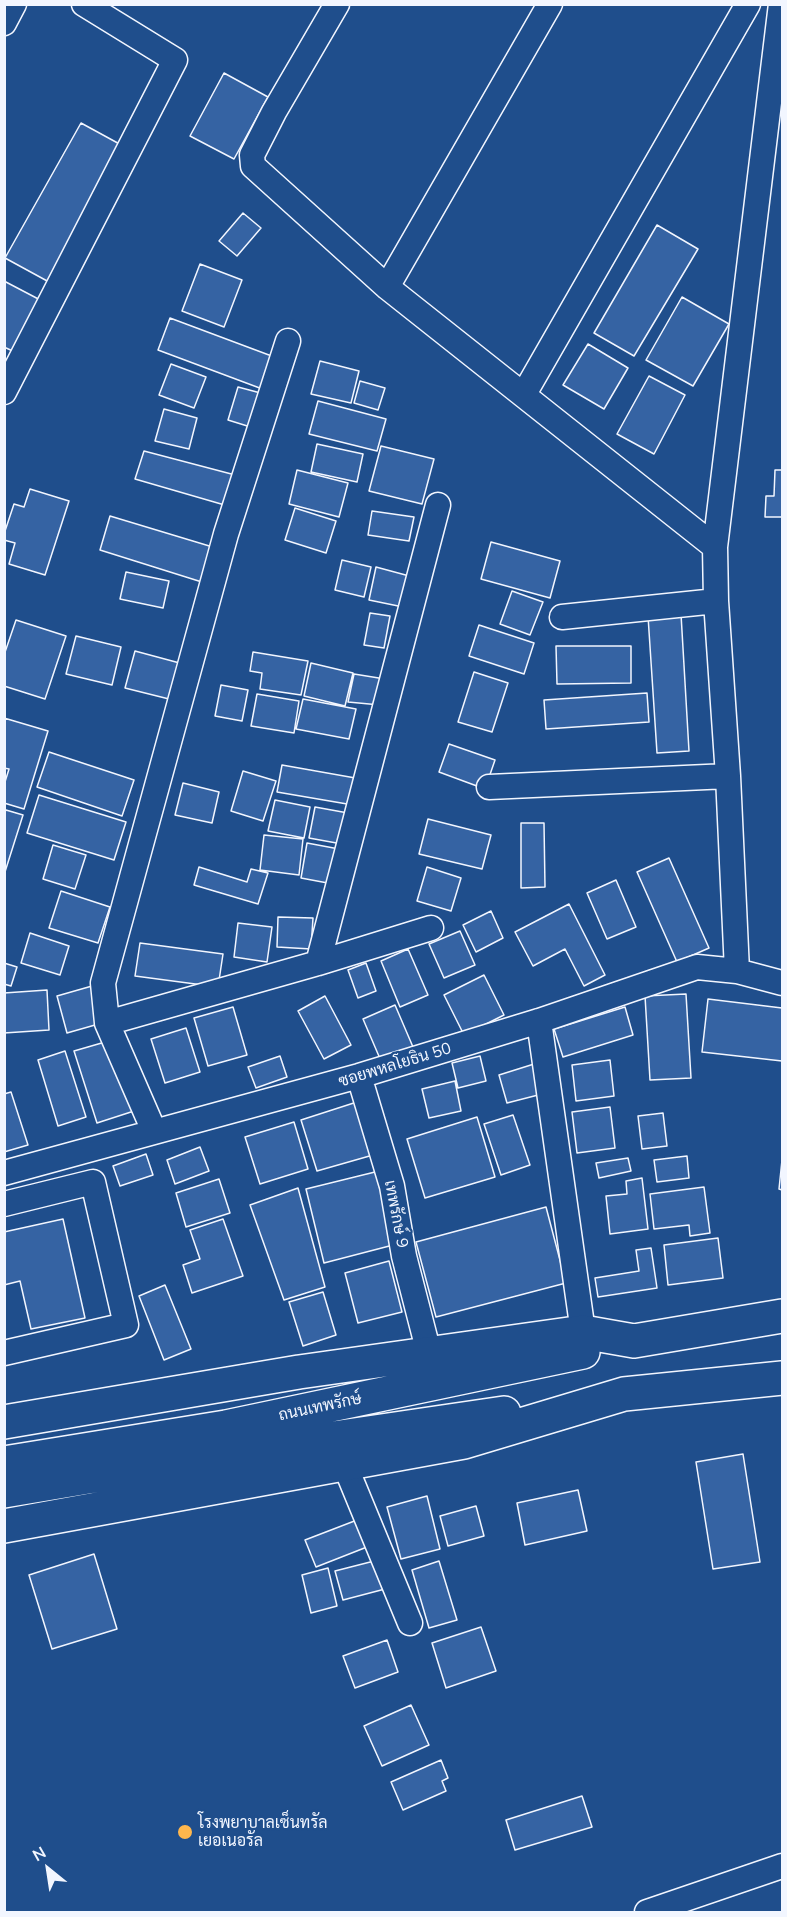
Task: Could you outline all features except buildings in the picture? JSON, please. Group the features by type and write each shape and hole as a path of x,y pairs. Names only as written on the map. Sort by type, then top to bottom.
{"main road":[{"name":"ถนนเทพรักษ์","path":"4,1491 229,1440 634,1341 783,1316"},
{"name":"ถนนเทพรักษ์","path":"4,1422 299,1372 583,1332 634,1341"},
{"name":"ถนนเทพรักษ์","path":"4,1462 229,1440 783,1378"},
{"name":"ถนนเทพรักษ์","path":"4,1526 464,1442 624,1395"}],"street":[{"path":"4,23 14,4"},
{"path":"4,392 175,60 84,4"},
{"path":"337,4 274,112 252,156 253,166 387,287 715,547"},
{"path":"387,287 550,4"},
{"path":"524,394 748,4"},
{"path":"737,971 715,547 781,4"},
{"path":"154,1131 107,1023 103,982 226,534 288,341"},
{"path":"318,963 438,505"},
{"path":"562,617 716,601"},
{"path":"489,787 728,776"},
{"path":"107,1023 431,928"},
{"name":"ซอยพหลโยธิน 50","path":"4,1173 359,1076 539,1021 697,967 737,971 783,983"},
{"path":"539,1021 583,1332"},
{"name":"เทพรักษ์ 9","path":"359,1076 392,1186 404,1256 429,1353"},
{"path":"4,1204 93,1182 126,1325 4,1353"},
{"path":"345,1462 410,1623"},
{"path":"646,1912 783,1866"}],"place":[{"name":"โรงพยาบาลเซ็นทรัล เยอเนอรัล","path":"185,1832"}]}
